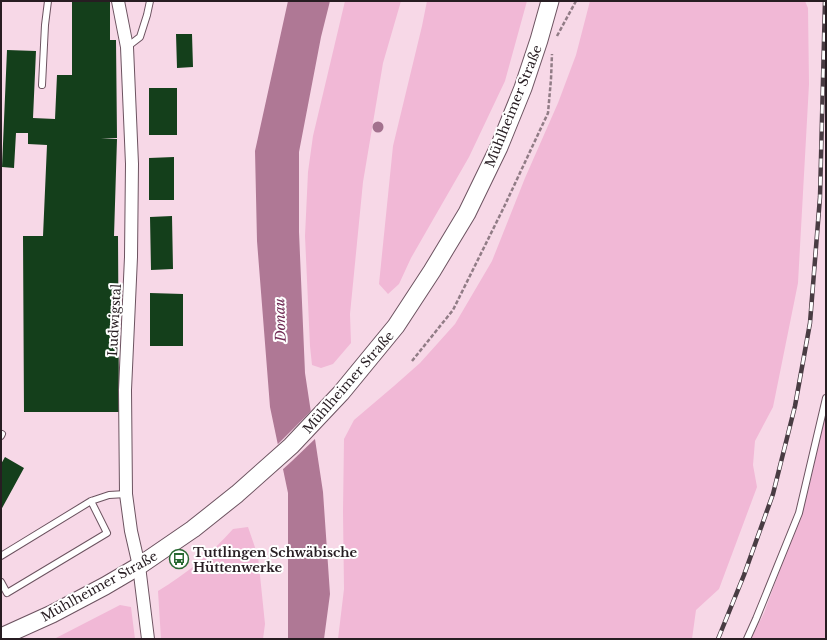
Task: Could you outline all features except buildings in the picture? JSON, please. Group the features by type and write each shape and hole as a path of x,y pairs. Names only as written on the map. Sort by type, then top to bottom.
{"main road":[{"name":"Mühlheimer Straße","path":"1,637 52,614 105,586 139,566 193,529 237,494 291,446 341,393 396,326 432,271 466,213 499,147 523,88 546,43 550,1"}],"street":[{"name":"Ludwigstal","path":"118,1 126,47 132,171 131,257 125,390 126,494 131,531 139,566 148,639"}],"lane":[{"path":"42,85 45,25 48,1"},
{"path":"126,47 140,37 150,1"},
{"path":"747,639 799,513 826,398"},
{"path":"1,556 91,501 109,494 126,494"},
{"path":"1,582 8,593 107,533 91,501"}],"path":[{"path":"412,361 453,310 548,113 551,79 546,43 571,12 576,1"}],"shaded area":[{"path":"345,1 401,1 383,63 363,182 350,314 351,343 333,364 321,368 312,365 310,346 305,236 308,172 313,136"},
{"path":"427,1 527,1 505,81 469,157 411,258 399,284 388,294 379,284 393,146"},
{"path":"590,1 805,1 808,8 809,84 798,283 773,407 755,441 753,465 757,487 719,589 696,610 692,639 338,639 344,589 344,439 354,420 420,363 455,324 492,261 525,178 558,103 576,55"},
{"path":"826,412 826,639 751,639 764,613 807,496"},
{"path":"248,527 258,556 265,624 263,639 161,639 158,591 179,578 198,563 233,529"},
{"path":"120,605 131,607 135,639 54,639"}],"water":[{"name":"Donau","path":"288,1 330,1 321,37 299,152 299,232 305,373 323,492 330,594 324,639 288,639 288,493 270,407 257,241 255,151"}],"pier":[{"path":"313,409 317,437 281,471 276,446"}],"railway":[{"path":"718,639 744,575 773,494 795,406 810,323 820,197 825,1"}],"place":[{"name":"Tuttlingen Schwäbische Hüttenwerke","path":"179,559"}]}
